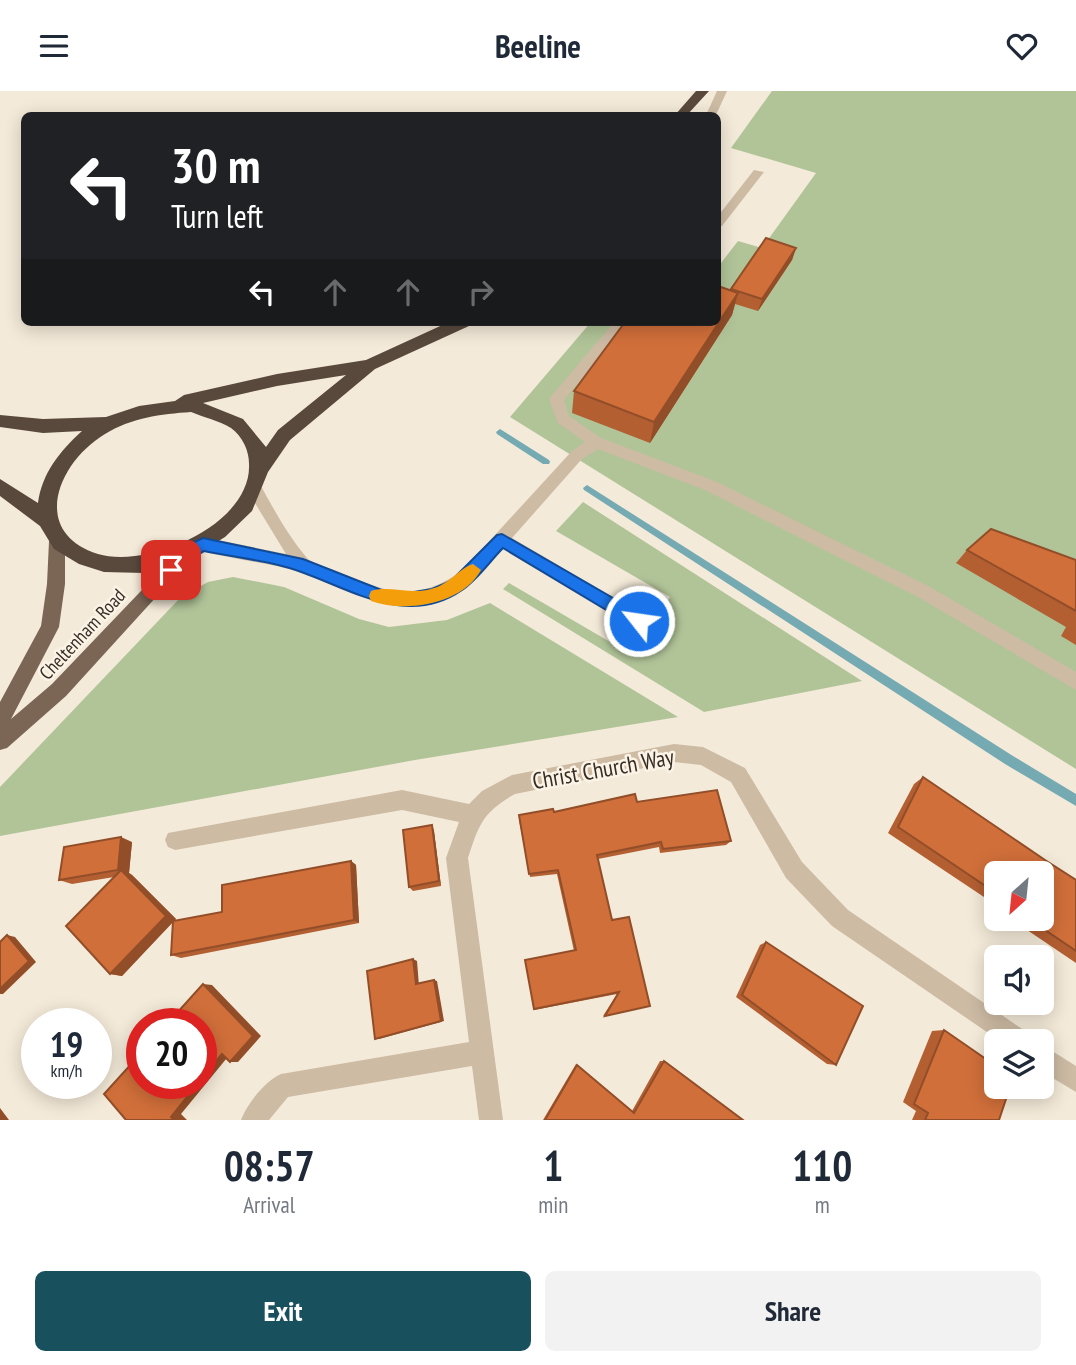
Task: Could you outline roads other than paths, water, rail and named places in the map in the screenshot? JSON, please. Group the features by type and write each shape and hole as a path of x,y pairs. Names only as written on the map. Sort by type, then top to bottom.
{"highway":[{"path":"684,112 703,91"},
{"path":"369,365 277,380 134,413 108,424 88,436 58,467 49,485 45,503 47,520 57,541 80,557 104,564 132,566 162,561 196,548 229,525 249,502 260,470 284,435 369,365 454,326"},
{"path":"161,407 203,408 222,413 244,426 257,446 260,470"},
{"path":"0,421 43,426 108,424"},
{"path":"0,486 47,520"}],"main road":[{"name":"Cheltenham Road","path":"0,721 50,627 56,585 57,541"},
{"name":"Cheltenham Road","path":"0,741 59,690 116,627 196,548"}],"street":[{"path":"712,112 722,91"},
{"path":"721,219 758,172"},
{"path":"618,326 556,399 562,419 596,442 711,486 924,591 1076,682"},
{"path":"196,548 303,566 383,598 408,600 433,596 456,586 502,540 576,456 596,442"},
{"path":"255,490 267,513 303,566"},
{"path":"502,540 639,621"},
{"name":"Christ Church Way","path":"472,815 489,798 512,785 674,753 703,756 738,775 794,870 840,918 1002,1029"},
{"path":"175,840 402,800 472,815 457,858 491,1120"},
{"path":"253,1120 281,1086 483,1052"},
{"path":"1054,1065 1076,1080"}],"waterway":[{"path":"500,432 546,462"},
{"path":"587,488 1009,760 1076,800"}]}
